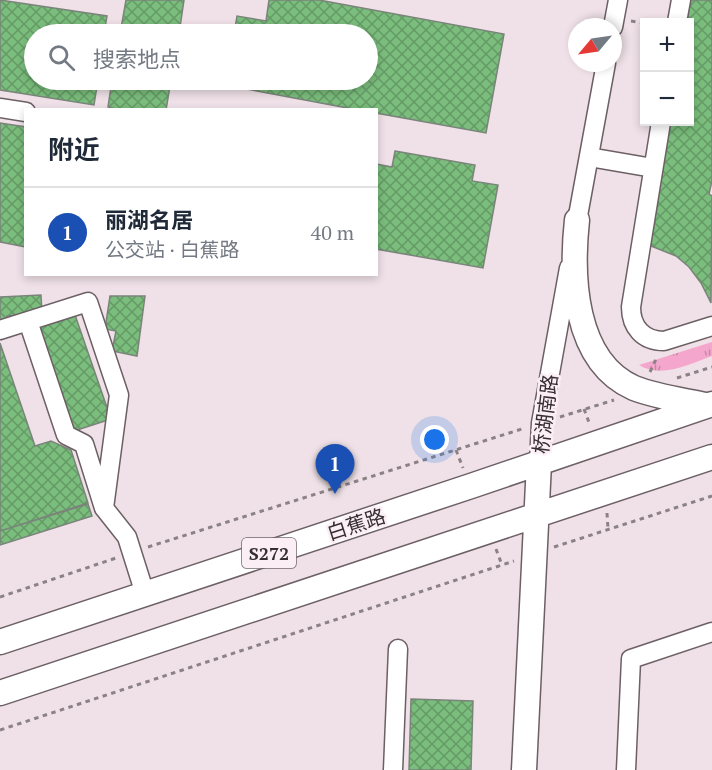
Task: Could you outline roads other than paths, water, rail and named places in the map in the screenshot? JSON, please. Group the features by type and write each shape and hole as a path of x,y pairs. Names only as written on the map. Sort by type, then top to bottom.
{"main road":[{"path":"577,220 574,276 578,304 586,332 599,358 616,376 632,387 710,405"},
{"name":"白蕉路","path":"0,642 710,405"},
{"name":"S272","path":"0,693 712,457"},
{"name":"桥湖南路","path":"524,770 539,463"}],"street":[{"path":"615,18 618,0"},
{"path":"678,18 681,0"},
{"name":"桥湖南路","path":"539,463 541,423 604,72"},
{"path":"0,108 24,112"},
{"path":"660,126 631,313 635,326 644,337 651,340 664,342 712,326"},
{"path":"589,157 653,168"},
{"path":"0,330 88,302 119,395 104,508"},
{"path":"28,321 66,435 84,444 104,508 127,537 145,594"},
{"path":"626,770 631,659 712,632"},
{"path":"393,770 398,649"}],"place":[{"name":"丽湖名居","path":"335,494"}]}
